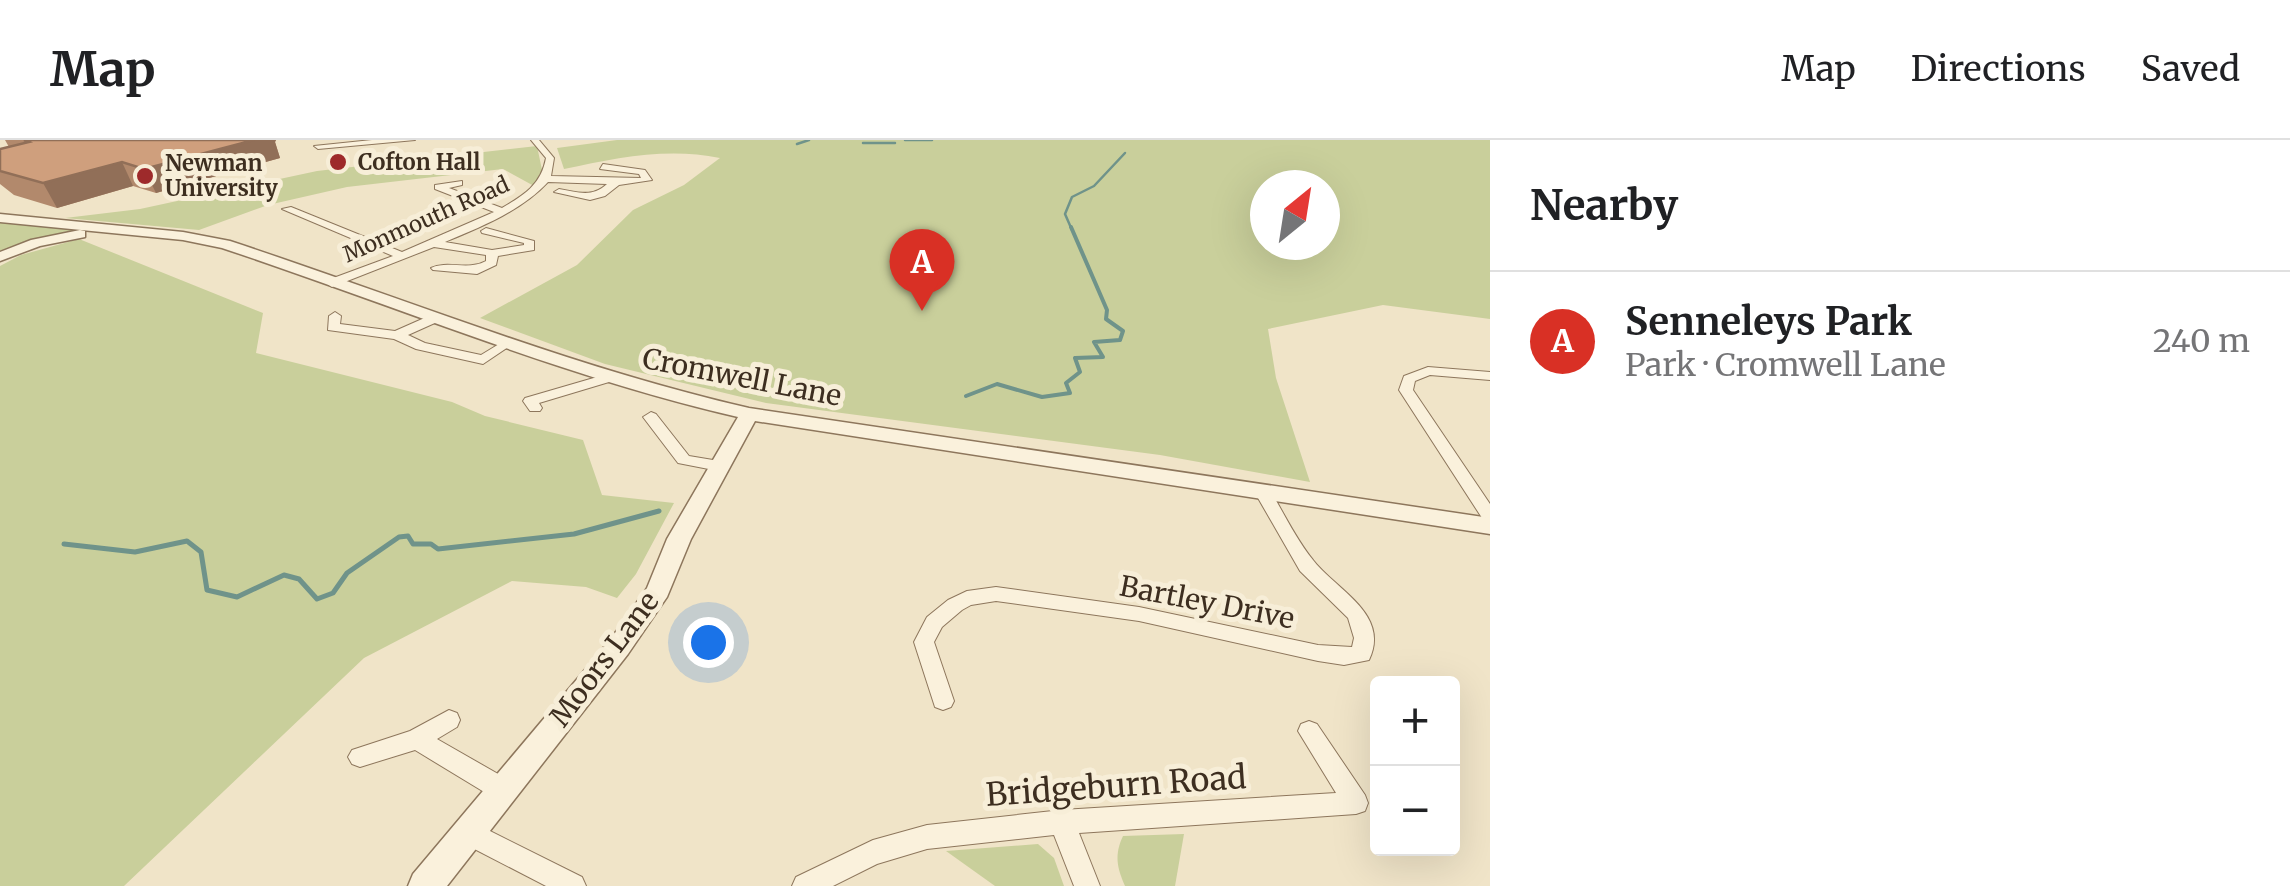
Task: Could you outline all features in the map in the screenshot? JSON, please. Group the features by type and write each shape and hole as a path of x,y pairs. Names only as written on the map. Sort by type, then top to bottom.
{"street":[{"path":"318,146 411,140"},
{"name":"Monmouth Road","path":"332,283 503,212 545,179 550,158 536,140"},
{"path":"545,179 647,180 642,172 603,166"},
{"path":"559,192 590,197 602,194 616,182"},
{"path":"459,184 438,187 503,212"},
{"path":"270,215 302,204"},
{"path":"287,209 401,255"},
{"name":"Cromwell Lane","path":"0,218 225,244 604,380 749,414 1490,526"},
{"path":"0,257 48,240 114,230"},
{"path":"429,244 492,253 530,248 529,241 486,231"},
{"path":"437,268 477,271 492,262 492,253"},
{"path":"335,316 333,326 397,335 421,346 483,360 504,345"},
{"path":"397,335 433,319"},
{"path":"1490,376 1428,371 1409,379 1406,390 1490,517"},
{"path":"535,408 530,401 604,380"},
{"name":"Moors Lane","path":"425,886 619,647 658,591 679,539 749,414"},
{"path":"651,417 684,460 719,466"},
{"name":"Bartley Drive","path":"942,702 924,642 934,622 968,598 996,594 1138,614 1318,653 1344,657 1362,654 1366,641 1362,623 1339,592 1310,569 1262,491"},
{"path":"360,757 418,739 448,720"},
{"name":"Bridgeburn Road","path":"805,886 873,853 926,837 1062,822 1356,804 1310,730"},
{"path":"418,739 503,790"},
{"path":"1062,822 1087,886"},
{"path":"468,832 573,886"}],"green space":[{"path":"617,140 1490,140 1490,319 1383,305 1268,329 1276,378 1310,482 1160,455 766,403 605,364 480,318 577,265 633,210 684,185 720,158 661,154 564,169 557,148"},
{"path":"537,146 542,170 534,186 503,169 347,187 268,205 199,230 65,218 140,209 317,171"},
{"path":"0,221 75,229 76,231 0,254"},
{"path":"79,239 263,313 256,353 452,402 485,416 583,440 602,495 674,503 636,574 617,598 586,587 512,581 364,658 124,886 0,886 0,266 21,255"},
{"path":"1184,834 1175,886 1125,886 1118,861 1123,836"},
{"path":"1038,844 1054,858 1064,886 995,886 946,851"}],"building":[{"path":"24,140 254,140 144,169 122,162 43,183 0,171 0,149 29,142"}],"waterway":[{"path":"797,144 809,140"},
{"path":"905,140 932,140"},
{"path":"863,143 895,143"},
{"path":"1072,230 1065,214 1072,197 1094,186 1125,153"},
{"path":"966,396 997,384 1042,397 1070,393 1066,383 1080,372 1075,358 1103,357 1094,342 1120,340 1123,331 1106,319 1107,310 1071,227"},
{"path":"64,544 135,552 187,541 201,552 207,590 237,597 284,575 299,579 317,599 333,593 347,573 399,537 408,536 413,544 431,544 438,549 574,534 659,511"}],"place":[{"name":"Cofton Hall","path":"338,162"},
{"name":"Newman University","path":"145,176"},
{"name":"Senneleys Park","path":"922,311"}]}
